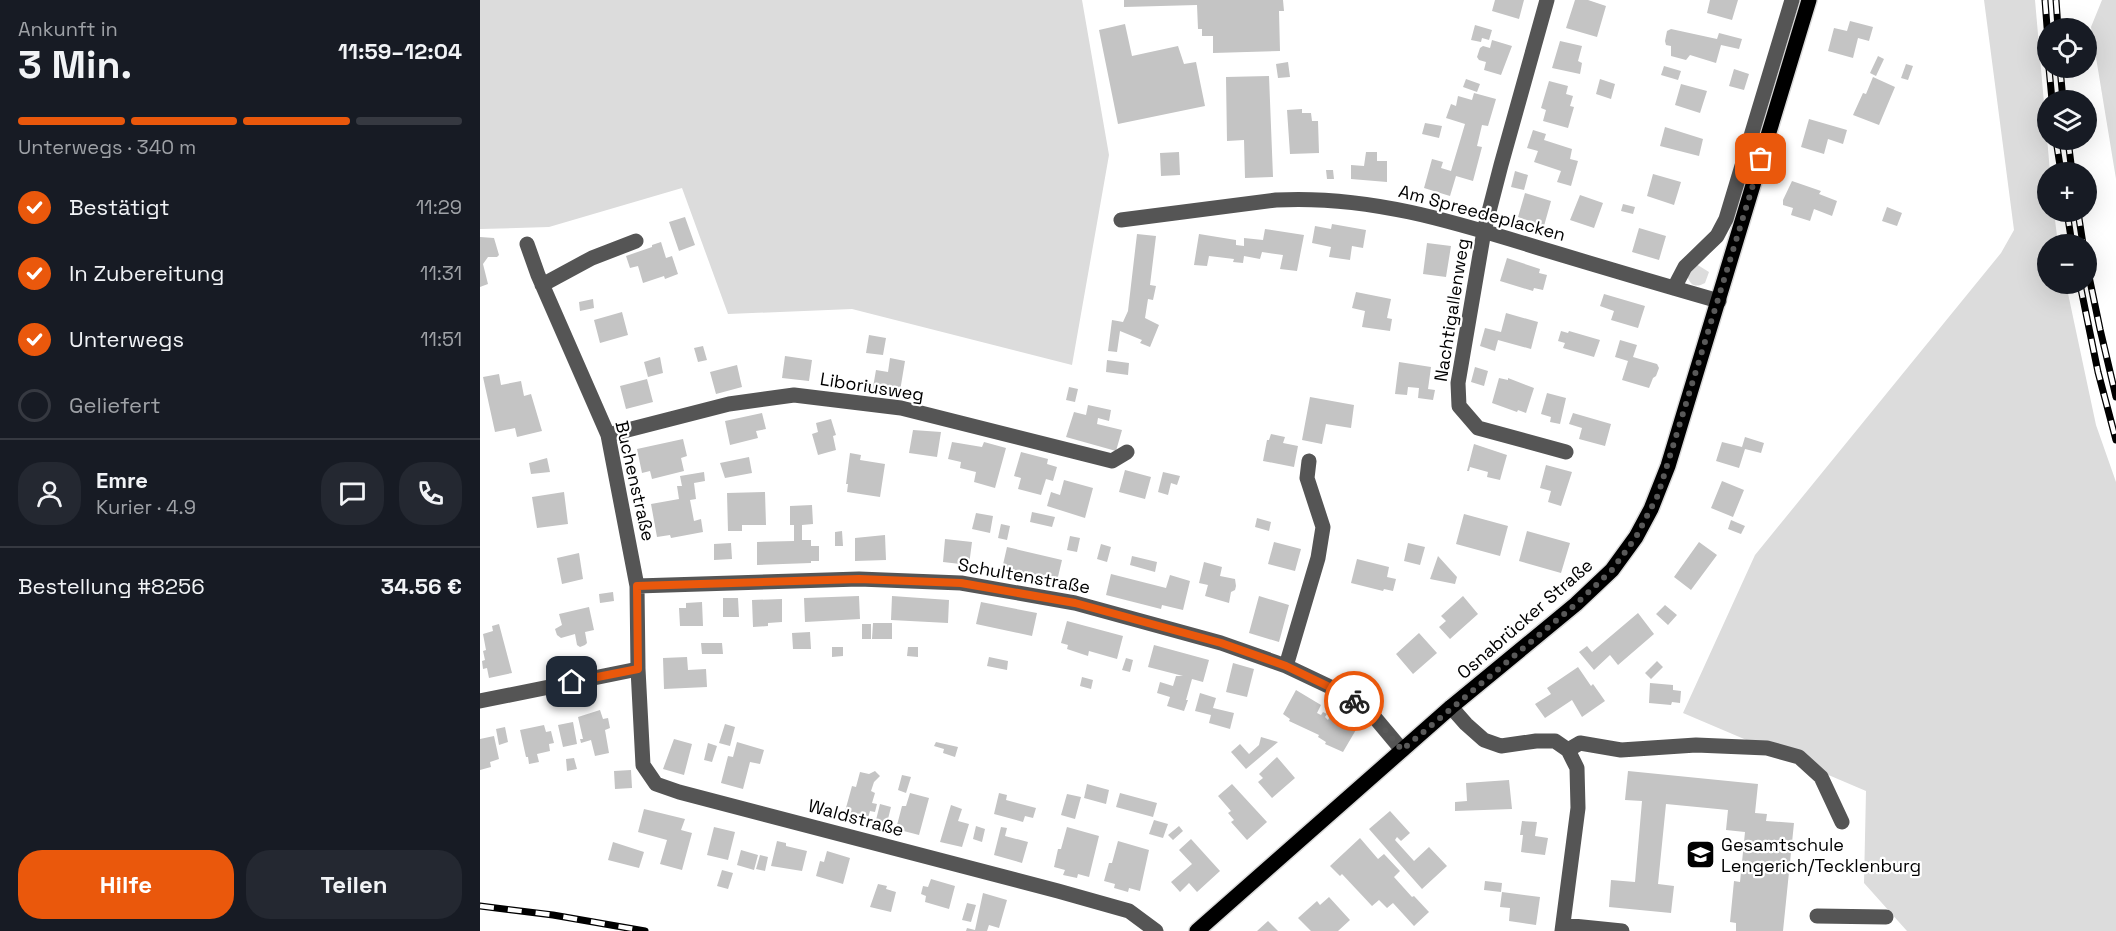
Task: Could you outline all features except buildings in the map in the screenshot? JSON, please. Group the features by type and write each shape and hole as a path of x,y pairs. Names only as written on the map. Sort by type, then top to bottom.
{"main road":[{"name":"Osnabrücker Straße","path":"1197,931 1451,707 1576,604 1612,570 1636,537 1658,495 1668,466 1809,0"}],"street":[{"name":"Nachtigallenweg","path":"1547,0 1484,231 1458,383 1459,406 1478,428 1566,452"},
{"path":"1674,288 1685,267 1717,236 1726,219 1792,0"},
{"name":"Am Spreedeplacken","path":"1121,220 1232,205 1301,199 1371,204 1409,210 1719,301"},
{"path":"542,285 592,258 636,241"},
{"name":"Buchenstraße","path":"527,244 542,285 608,435 637,586 638,669"},
{"name":"Liboriusweg","path":"608,435 729,404 794,395 901,408 1112,461 1127,452"},
{"path":"1286,666 1318,558 1323,527 1307,478 1308,461"},
{"name":"Schultenstraße","path":"637,586 859,579 961,583 1075,603 1221,643 1286,666 1342,693 1371,713 1402,750"},
{"path":"480,701 638,669"},
{"name":"Waldstraße","path":"638,669 643,765 656,784 1129,911 1156,931"},
{"path":"1451,707 1484,740 1501,747 1536,741 1555,741 1569,750 1577,768 1578,808 1562,928 1622,931"},
{"path":"1569,750 1580,743 1621,750 1696,745 1767,748 1798,758 1821,777 1842,822"},
{"path":"1817,916 1886,917"}],"shaded area":[{"path":"480,0 1082,0 1109,155 1072,365 852,309 728,314 682,188 549,227 480,229"},
{"path":"1984,0 2035,0 2037,78 2042,78 2043,90 2037,90 2037,150 2048,150 2049,162 2037,162 2037,222 2055,222 2057,234 2037,234 2037,294 2068,294 2096,425 2116,482 2116,931 1907,931 1864,883 1866,791 1683,713 1755,555 2001,253 2014,230"},
{"path":"2102,0 2116,0 2116,179 2097,63 2097,18 2095,18"},
{"path":"1696,264 1709,272 1705,283 1699,285 1692,284 1687,275"}],"railway":[{"path":"2045,0 2046,18"},
{"path":"2056,0 2057,18"},
{"path":"2050,78 2051,90"},
{"path":"2061,78 2062,90"},
{"path":"2058,150 2059,162"},
{"path":"2069,150 2071,162"},
{"path":"2069,222 2070,234"},
{"path":"2080,222 2081,234"},
{"path":"2082,294 2098,372 2116,440"},
{"path":"2093,294 2116,397"},
{"path":"480,906 553,915 645,931"}],"way so far":[{"path":"1354,701 1371,713 1402,750 1576,604 1612,570 1636,537 1658,495 1761,159"}],"place":[{"name":"Gesamtschule Lengerich/Tecklenburg","path":"1700,855"}],"route":[{"path":"572,682 638,669 637,586 859,579 961,583 1075,603 1221,643 1286,666 1354,701"}]}
